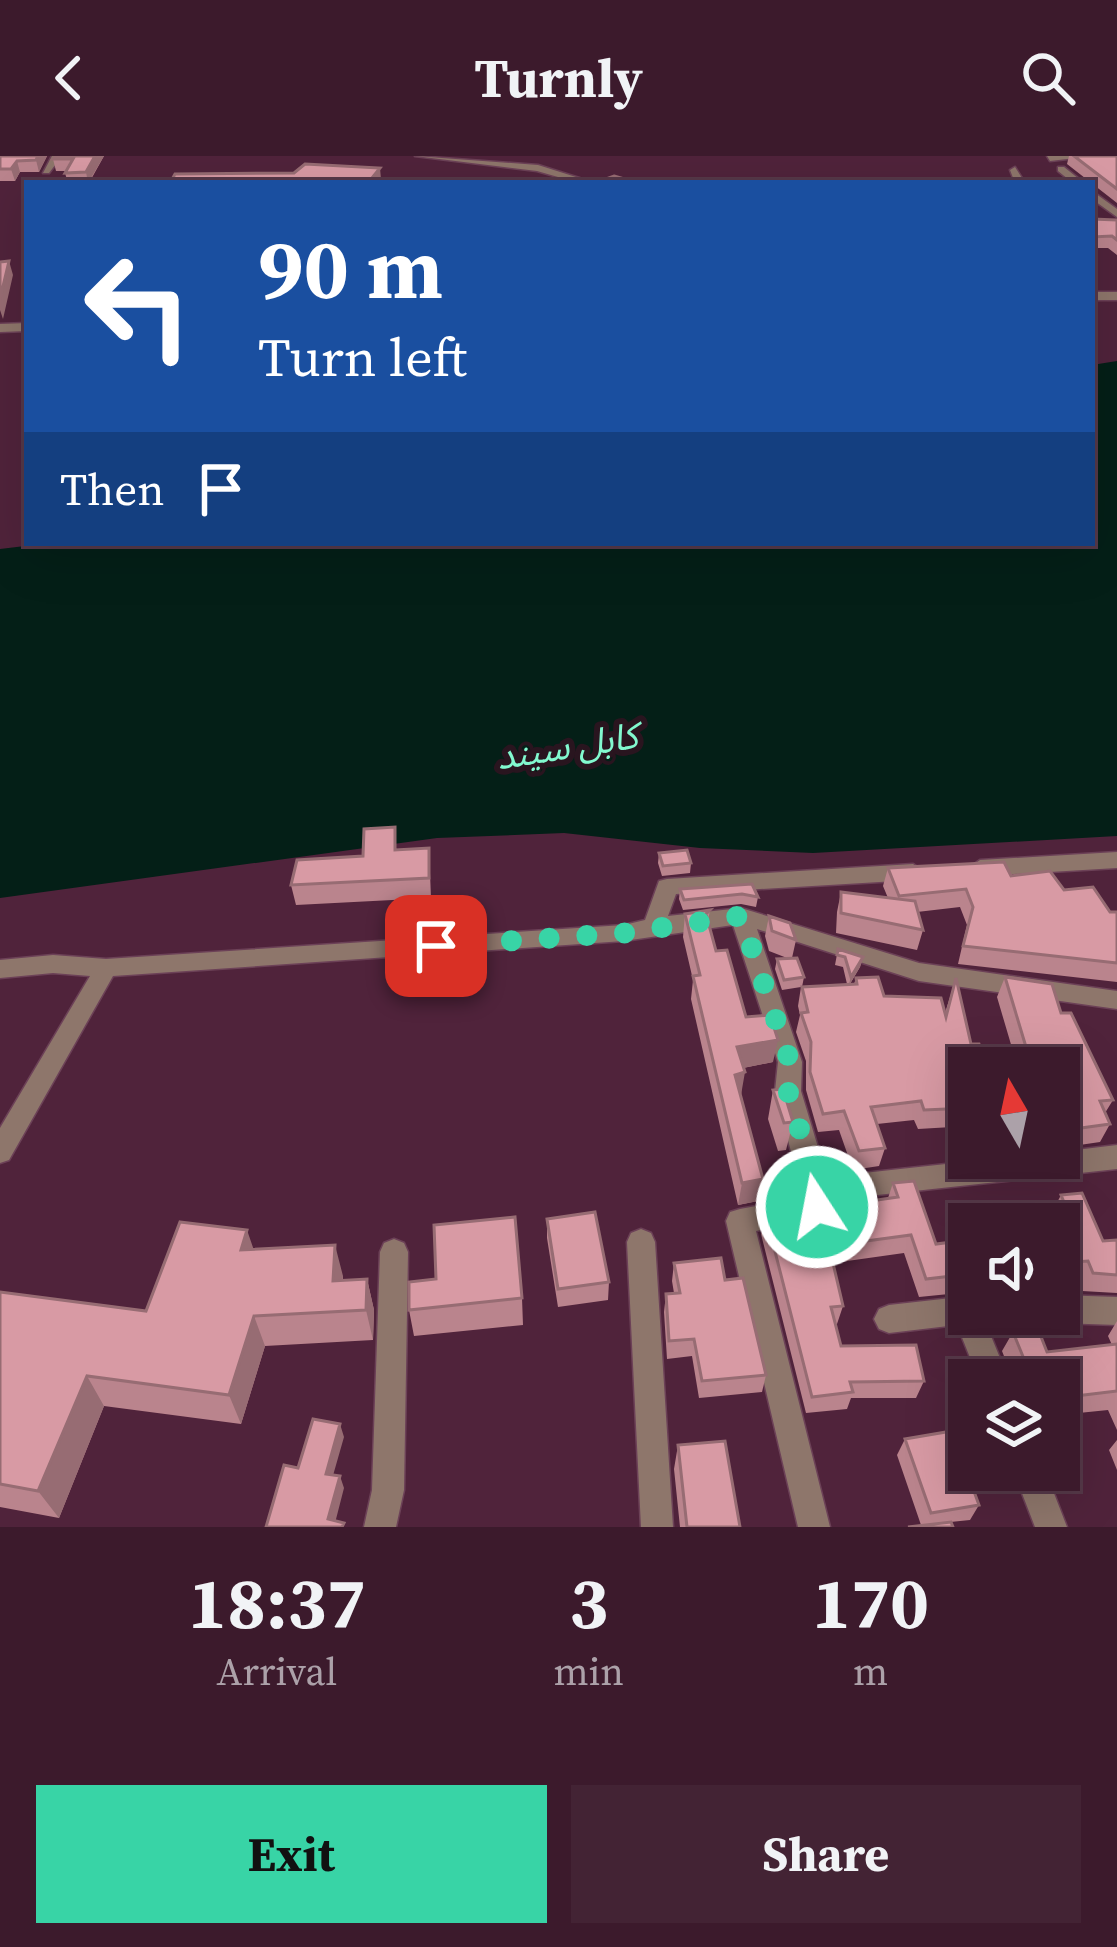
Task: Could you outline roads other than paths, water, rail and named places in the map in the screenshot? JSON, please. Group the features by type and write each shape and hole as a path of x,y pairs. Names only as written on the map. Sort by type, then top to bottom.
{"street":[{"path":"46,171 57,156"},
{"path":"420,156 538,168 580,180"},
{"path":"1050,158 1088,156"},
{"path":"1061,169 1075,180"},
{"path":"1016,170 1019,180"},
{"path":"654,926 667,887 1117,860"},
{"path":"741,916 790,1062 788,1091 818,1190 817,1207 740,1221 814,1527"},
{"path":"0,969 52,964 106,968 601,934 741,916 920,972 1117,1000"},
{"path":"0,1152 106,968"},
{"path":"818,1190 1117,1157"},
{"path":"641,1242 657,1527"},
{"path":"380,1527 388,1490 394,1252"},
{"path":"1080,1310 1117,1311"},
{"path":"889,1319 948,1312"},
{"path":"1037,1491 1052,1527"}],"water":[{"name":"کابل سيند","path":"1117,361 1117,836 813,853 700,848 564,833 437,838 0,898 0,549 1095,546 1095,365"}]}
